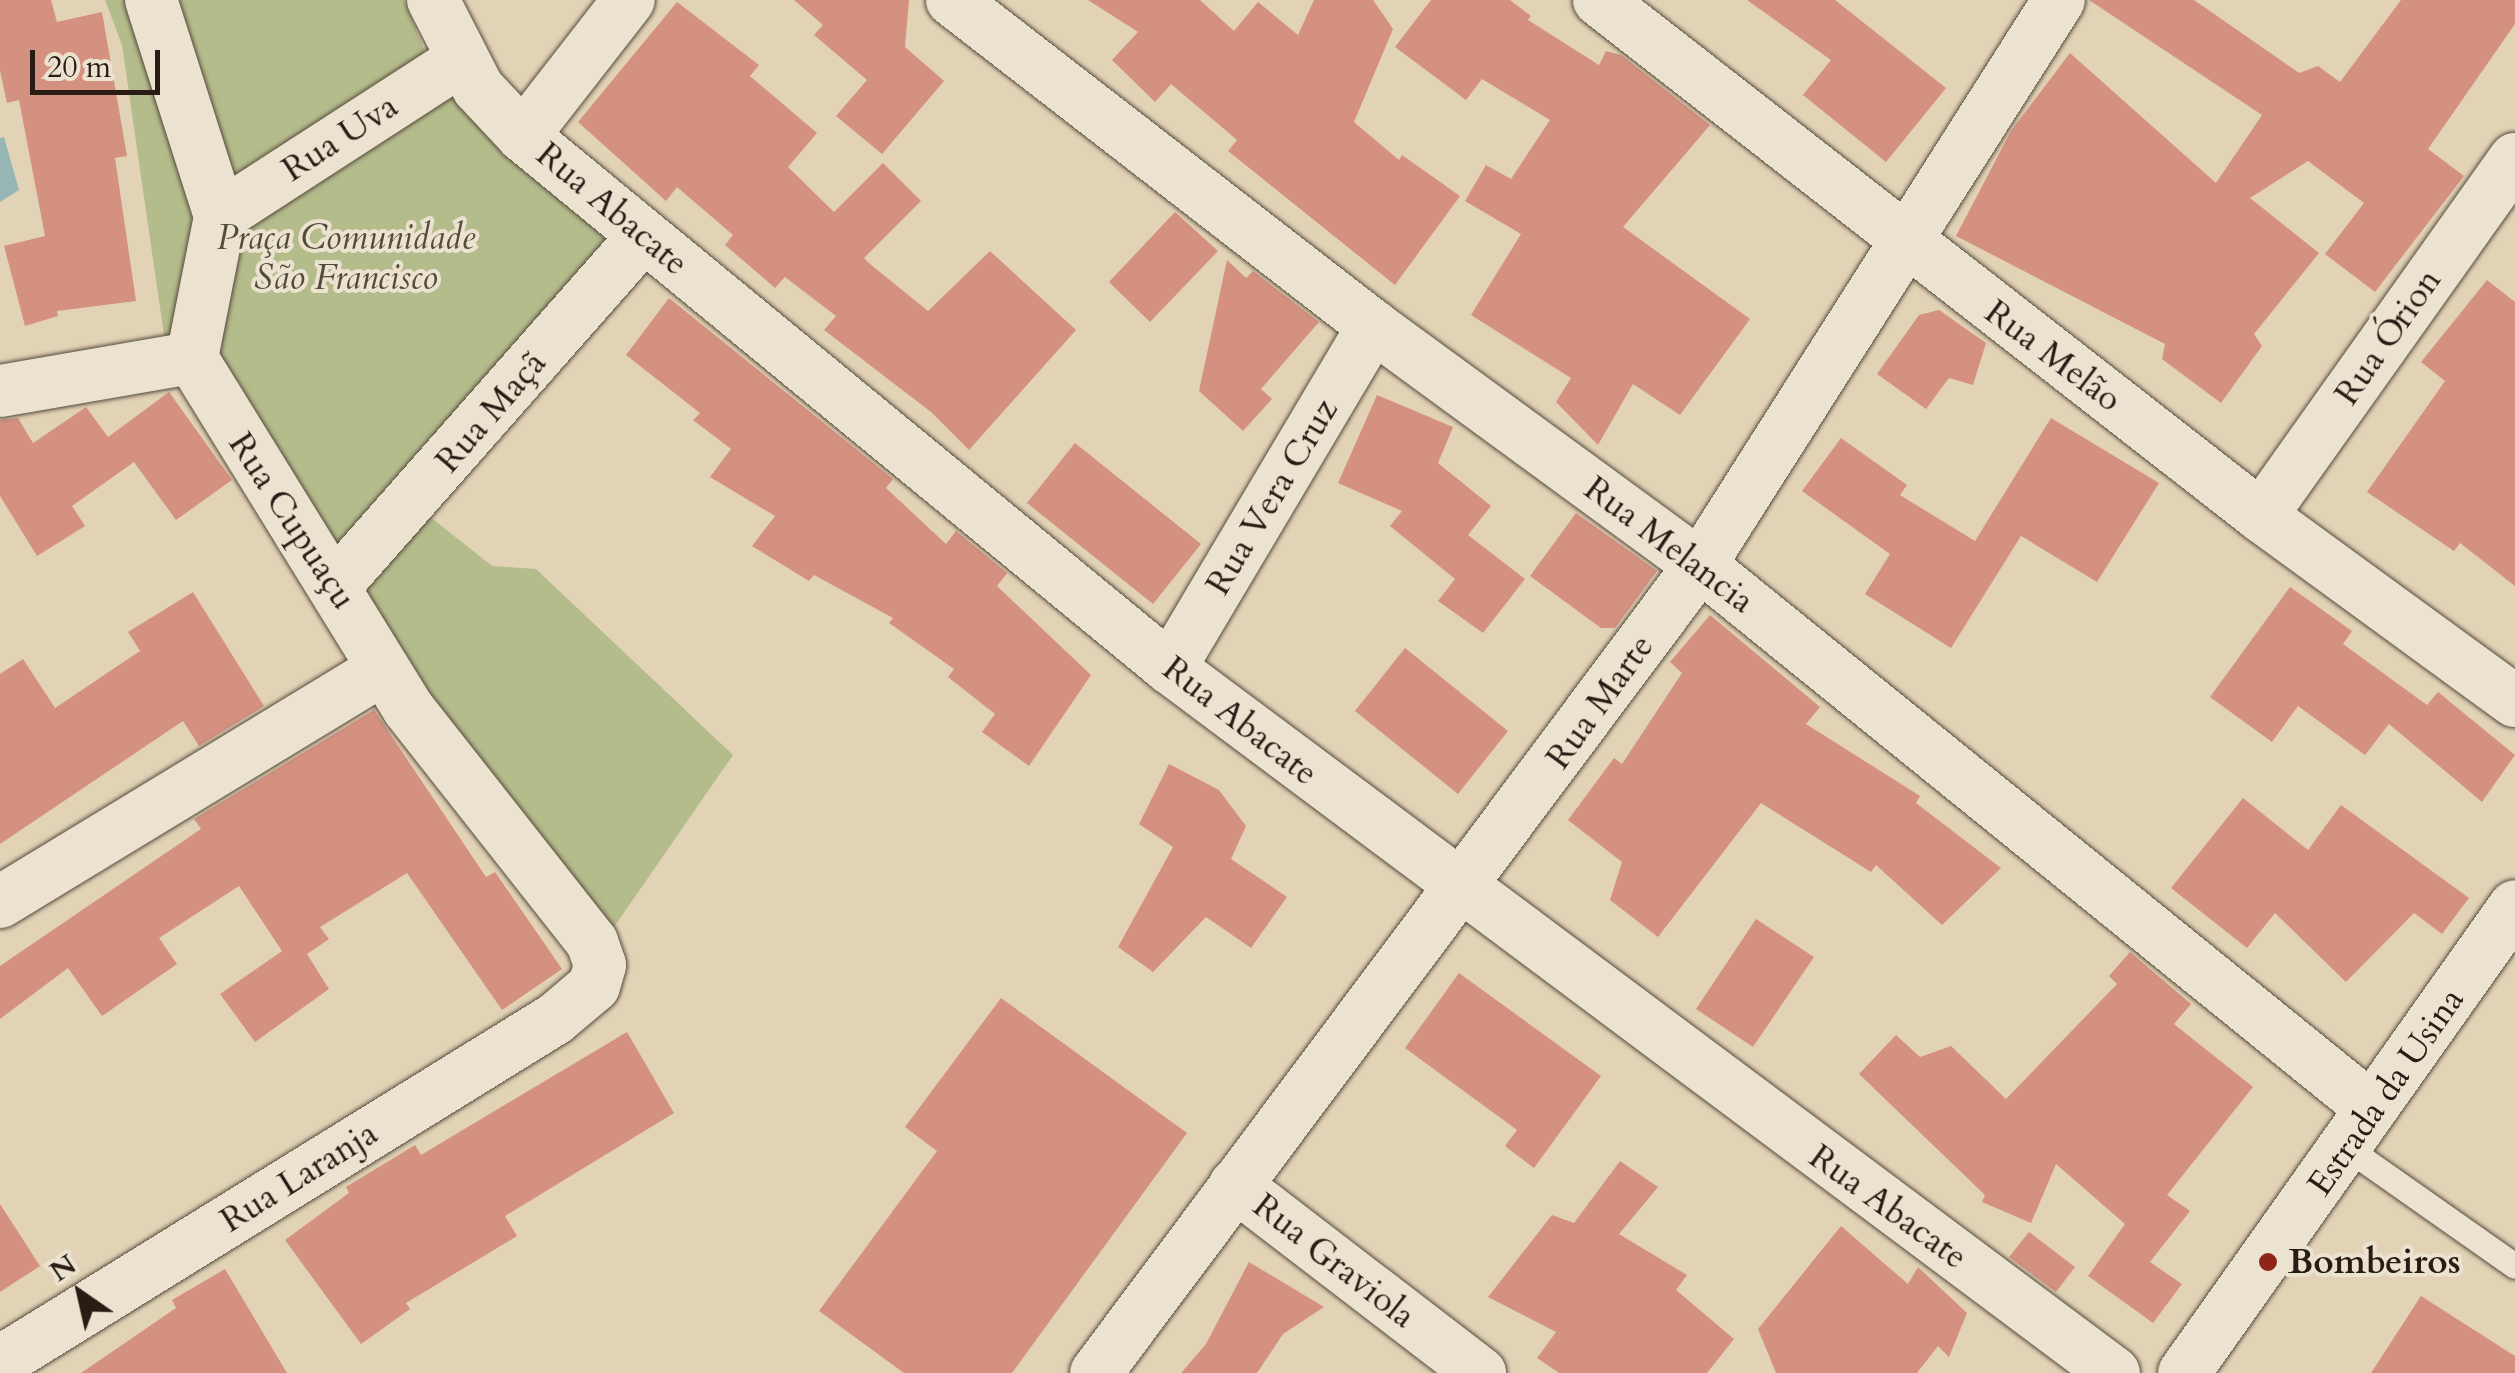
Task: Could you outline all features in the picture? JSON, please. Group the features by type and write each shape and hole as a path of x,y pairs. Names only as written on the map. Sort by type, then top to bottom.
{"street":[{"path":"0,391 192,358 220,216 151,0"},
{"name":"Rua Abacate","path":"434,0 460,60 523,136 1170,668 1462,892 2114,1373"},
{"path":"523,136 629,0"},
{"name":"Rua Melancia","path":"952,0 1373,326 1700,564 2359,1128"},
{"name":"Rua Marte","path":"1096,1373 1235,1184 1462,892 1700,564 1908,244 2059,0"},
{"name":"Rua Melão","path":"1603,1 1908,244 2261,516 2515,701"},
{"name":"Rua Uva","path":"220,216 460,60"},
{"name":"Rua Órion","path":"2261,516 2515,159"},
{"name":"Rua Maçã","path":"336,586 644,236"},
{"name":"Rua Vera Cruz","path":"1170,668 1373,326"},
{"name":"Rua Cupuaçu","path":"192,358 260,477 336,586 384,669 592,942 600,965 594,986"},
{"path":"0,902 384,669"},
{"name":"Estrada da Usina","path":"2184,1373 2359,1128 2505,939"},
{"name":"Rua Laranja","path":"0,1362 556,1019 594,986"},
{"name":"Rua Graviola","path":"1235,1184 1480,1373"}],"lane":[{"path":"2359,1128 2515,1266"}],"green space":[{"name":"Praça Comunidade São Francisco","path":"105,0 404,0 434,74 619,234 400,493 492,566 536,569 733,755 585,969 168,363 122,45"}],"water":[{"path":"4,137 19,190 0,202 0,138"}],"building":[{"path":"0,0 51,0 57,22 102,12 127,156 115,158 136,301 57,311 58,316 25,326 4,246 45,236 19,100 7,103 0,71"},
{"path":"794,0 909,0 905,47 944,81 882,154 836,116 867,80 814,35 823,25"},
{"path":"1088,0 1200,0 1234,31 1258,2 1298,35 1314,0 1373,0 1393,29 1354,122 1399,160 1402,155 1460,196 1395,285 1228,151 1237,140 1171,84 1155,102 1112,60 1138,32"},
{"path":"1431,0 1510,0 1531,16 1528,20 1599,65 1606,51 1621,55 1710,125 1623,227 1750,319 1680,415 1633,384 1598,445 1556,402 1571,378 1471,315 1521,234 1465,201 1486,165 1511,179 1550,120 1482,79 1466,100 1395,47"},
{"path":"1747,0 1835,0 1946,88 1886,162 1803,95 1831,60"},
{"path":"2089,0 2194,0 2299,73 2318,66 2340,82 2401,0 2515,0 2515,24 2428,149 2464,176 2375,292 2325,254 2364,203 2308,161 2250,198 2319,253 2254,334 2262,346 2221,403 2162,359 2165,344 1956,236 2011,131 2070,53 2216,183 2262,115"},
{"path":"677,2 759,65 750,76 817,133 788,167 834,212 883,163 921,201 864,258 870,264 928,311 990,251 1076,330 969,450 931,412 824,330 836,316 785,277 775,288 725,245 733,235 677,187 666,201 578,122"},
{"path":"1175,212 1218,251 1150,322 1109,282"},
{"path":"1227,260 1246,278 1253,271 1319,322 1261,389 1272,399 1243,431 1199,391"},
{"path":"2487,280 2515,302 2515,586 2460,543 2454,551 2367,492 2445,381 2421,362"},
{"path":"669,298 893,479 886,488 946,544 956,531 1007,573 997,586 1091,675 1029,766 982,732 995,714 948,677 954,669 889,623 893,618 814,575 809,581 752,546 775,516 710,477 731,449 693,420 700,413 626,355"},
{"path":"1939,310 1986,343 1973,385 1949,378 1926,409 1877,374 1919,315"},
{"path":"169,392 232,480 176,520 134,462 72,506 85,526 37,556 0,496 0,420 18,418 33,443 86,407 108,437"},
{"path":"1377,395 1453,427 1438,463 1491,506 1468,535 1525,579 1483,633 1438,601 1455,579 1390,526 1402,511 1338,483"},
{"path":"2051,418 2159,483 2097,582 2021,536 1951,648 1865,594 1890,554 1802,491 1841,438 1907,485 1900,495 1975,541"},
{"path":"1075,443 1201,544 1153,604 1027,503"},
{"path":"1576,513 1657,571 1615,628 1601,628 1530,576"},
{"path":"2290,587 2352,631 2343,644 2427,705 2438,692 2515,755 2482,802 2389,724 2365,755 2298,706 2272,742 2210,697"},
{"path":"193,592 264,706 199,746 183,721 0,844 0,674 23,659 55,708 140,651 128,632"},
{"path":"1710,615 1820,707 1806,724 1920,796 1916,803 2001,868 1942,925 1876,865 1871,872 1761,803 1658,937 1610,900 1622,862 1568,820 1614,758 1622,764 1682,673 1670,662"},
{"path":"1405,648 1508,731 1458,794 1355,711"},
{"path":"374,710 486,877 495,872 562,969 502,1010 407,873 320,927 329,939 307,954 329,989 255,1042 220,994 282,951 239,886 159,938 177,964 102,1016 68,968 0,1019 0,966 201,829 194,819"},
{"path":"1169,764 1219,790 1246,826 1231,859 1287,897 1251,948 1206,917 1153,972 1118,947 1173,847 1139,824"},
{"path":"2243,798 2308,850 2341,805 2469,898 2442,934 2414,913 2346,982 2275,913 2247,948 2171,888"},
{"path":"1756,919 1814,957 1753,1047 1696,1009"},
{"path":"2130,952 2191,1004 2174,1024 2253,1087 2167,1195 2190,1211 2150,1262 2182,1284 2153,1323 2088,1276 2125,1224 2056,1164 2031,1223 1982,1202 1985,1195 1859,1074 1896,1035 1920,1057 1951,1046 2006,1099 2117,984 2109,976"},
{"path":"1459,973 1601,1076 1534,1168 1505,1146 1517,1130 1405,1048"},
{"path":"1001,998 1187,1133 1012,1373 904,1373 819,1311 937,1151 905,1127"},
{"path":"627,1032 674,1113 505,1216 517,1236 406,1303 410,1309 361,1344 285,1240 349,1193 346,1187 415,1145 421,1155"},
{"path":"1620,1161 1658,1187 1619,1234 1687,1275 1676,1290 1734,1339 1707,1373 1559,1373 1537,1358 1556,1332 1488,1297 1552,1215 1574,1223"},
{"path":"0,1204 40,1266 0,1292"},
{"path":"1841,1226 1908,1284 1918,1267 1967,1313 1949,1357 1938,1346 1917,1373 1776,1373 1758,1329"},
{"path":"2029,1232 2075,1267 2056,1292 2009,1257"},
{"path":"1249,1262 1324,1307 1283,1334 1257,1373 1181,1373 1206,1344"},
{"path":"225,1269 287,1373 81,1373 176,1308 172,1300"},
{"path":"2421,1296 2515,1356 2515,1373 2371,1373"}],"place":[{"name":"Bombeiros","path":"2268,1262"}]}
